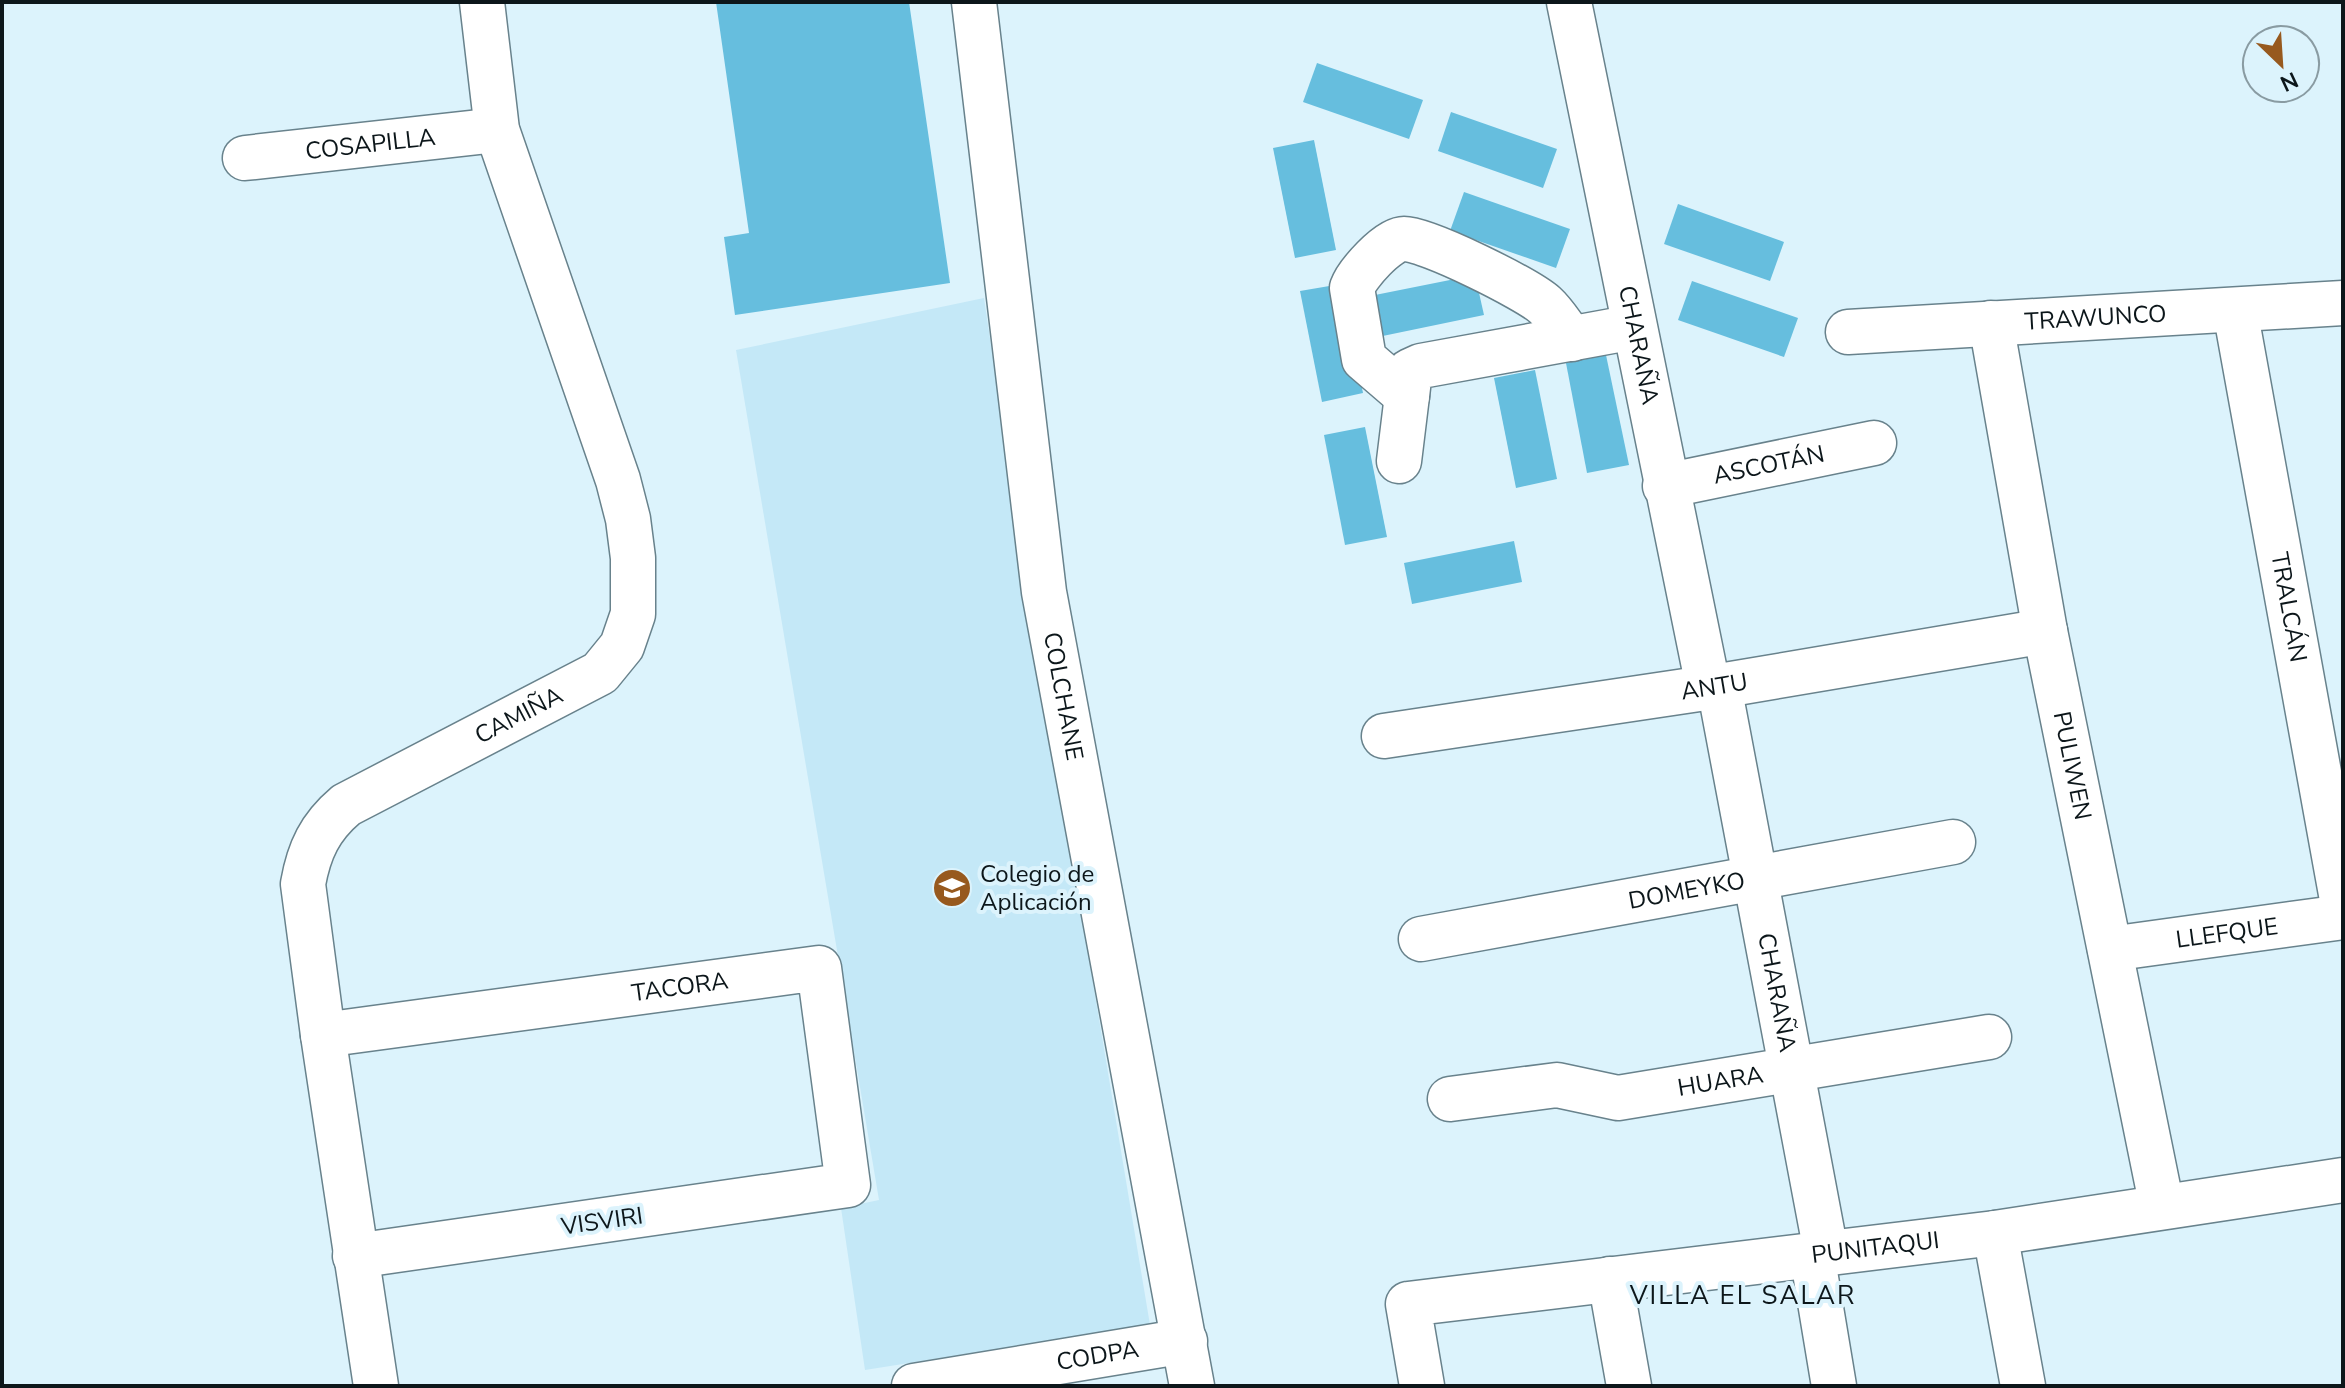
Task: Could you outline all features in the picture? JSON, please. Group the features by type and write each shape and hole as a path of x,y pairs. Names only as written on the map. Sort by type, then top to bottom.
{"street":[{"name":"CAMIÑA","path":"376,1386 303,884 307,861 316,839 329,820 346,805 600,673 622,646 633,614 633,558 618,480 497,130 482,2"},
{"name":"COLCHANE","path":"974,2 1044,592 1192,1386"},
{"name":"CHARAÑA","path":"1561,5 1634,327 1665,486 1755,878 1791,1071 1819,1253 1834,1386"},
{"name":"COSAPILLA","path":"245,158 497,130"},
{"path":"1407,396 1364,359 1352,288 1363,271 1388,245 1396,242 1405,239 1481,268 1544,304 1572,339"},
{"name":"TRAWUNCO","path":"1848,332 2343,303"},
{"name":"TRALCÁN","path":"2235,310 2343,905"},
{"name":"PULIWEN","path":"1991,323 2045,631 2162,1207"},
{"path":"1399,461 1410,371 1421,366 1634,327"},
{"name":"ASCOTÁN","path":"1665,486 1874,443"},
{"name":"ANTU","path":"1384,736 2045,631"},
{"name":"DOMEYKO","path":"1421,939 1953,842"},
{"name":"LLEFQUE","path":"2110,949 2343,917"},
{"name":"TACORA","path":"323,1035 819,968 848,1185"},
{"name":"HUARA","path":"1450,1099 1557,1085 1618,1098 1989,1037"},
{"name":"PUNITAQUI","path":"1422,1386 1408,1304 1995,1233 2343,1180"},
{"name":"VISVIRI","path":"355,1256 848,1185"},
{"path":"1995,1233 2023,1386"},
{"path":"1610,1279 1629,1386"},
{"name":"CODPA","path":"914,1386 979,1381 1185,1341"}],"shaded area":[{"name":"Colegio de Aplicación","path":"984,298 1025,574 1150,1325 865,1370 841,1208 879,1200 736,350"}],"building":[{"path":"716,2 909,2 950,283 735,315 724,237 749,233"},
{"path":"1317,63 1423,100 1409,139 1303,102"},
{"path":"1451,112 1557,149 1543,188 1438,151"},
{"path":"1314,140 1336,250 1295,258 1273,148"},
{"path":"1464,192 1570,229 1556,268 1450,231"},
{"path":"1678,204 1784,242 1770,281 1664,244"},
{"path":"1475,275 1484,315 1373,338 1365,297"},
{"path":"1692,281 1798,318 1784,357 1678,320"},
{"path":"1341,284 1363,393 1322,402 1300,291"},
{"path":"1606,355 1629,465 1587,473 1566,363"},
{"path":"1535,370 1557,479 1516,488 1494,378"},
{"path":"1365,427 1387,537 1345,545 1324,435"},
{"path":"1514,541 1522,582 1412,604 1404,563"}],"place":[{"name":"Colegio de Aplicación","path":"952,888"}],"district":[{"name":"VILLA EL SALAR","path":"1743,1295"}]}
